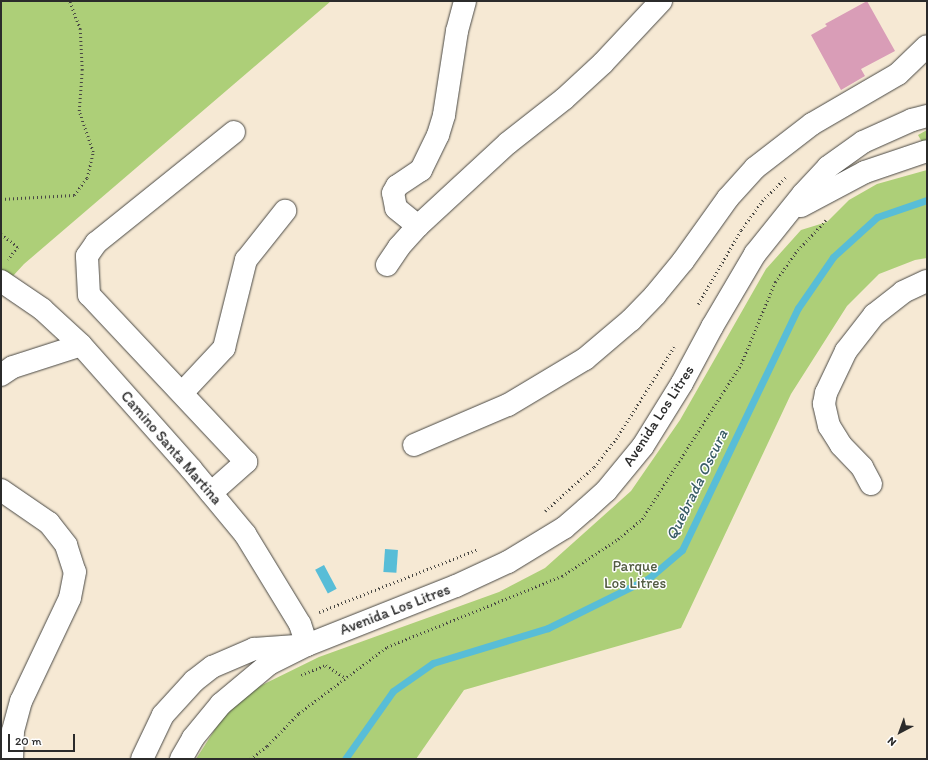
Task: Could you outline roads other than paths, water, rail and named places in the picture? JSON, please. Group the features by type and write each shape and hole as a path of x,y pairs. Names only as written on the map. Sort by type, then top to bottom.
{"street":[{"path":"418,226 396,208 393,193 397,186 421,170 438,135 444,115 457,31 465,1"},
{"path":"387,265 399,247 418,226 502,148 564,99 603,63 661,1"},
{"path":"414,446 508,405 595,351 631,320 665,284 728,198 756,168 812,124 898,74 927,46"},
{"path":"919,118 909,139 923,152"},
{"name":"Avenida Los Litres","path":"181,759 205,722 236,689 269,664 307,644 456,586 508,562 559,531 586,509 606,491 643,446 682,383 752,260 786,214 815,180 842,156 869,138 919,118"},
{"path":"211,493 246,462 90,295 87,256 96,243 234,132"},
{"name":"Avenida Los Litres","path":"786,214 865,172 923,152"},
{"path":"182,393 224,348 246,260 285,212"},
{"name":"Camino Santa Martina","path":"3,271 80,345 211,493 245,534 296,618 307,644"},
{"path":"871,484 862,467 841,445 829,426 824,404 826,393 846,351 874,315 903,292 927,281"},
{"path":"1,375 13,367 80,345"},
{"path":"1,490 49,523 66,545 75,572 70,598 21,702 14,731 12,759"},
{"name":"Avenida Los Litres","path":"142,759 163,715 177,696 212,667 254,649 307,644"}],"water":[{"path":"385,549 398,550 396,573 383,572"},
{"path":"324,565 337,589 328,594 315,570"}],"waterway":[{"name":"Quebrada Oscura","path":"345,759 393,691 433,663 548,628 649,578 682,550 798,308 833,257 877,217 927,200"}],"park label":[{"name":"Parque Los Litres","path":"635,574"}]}
